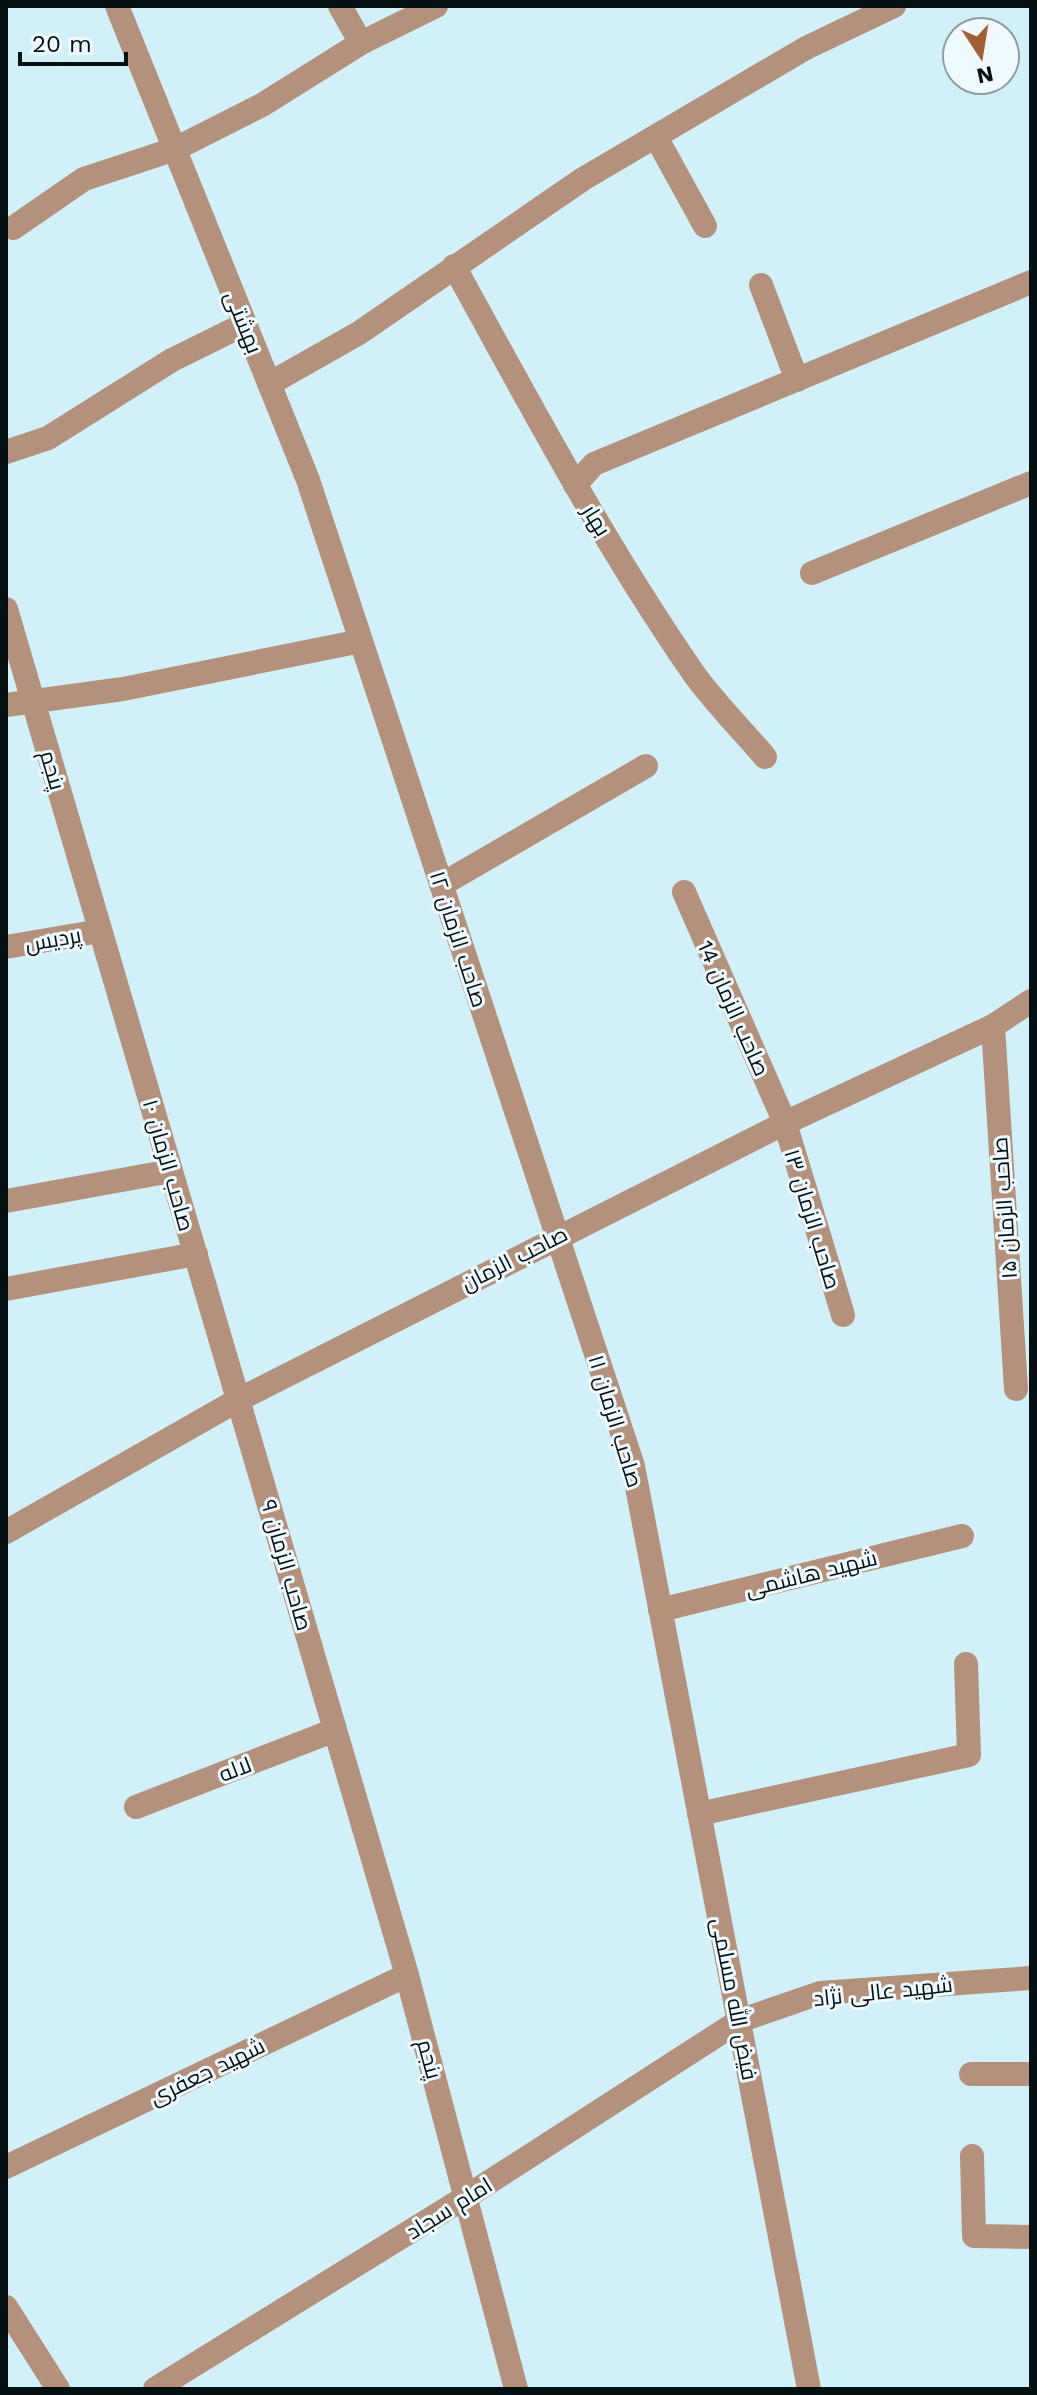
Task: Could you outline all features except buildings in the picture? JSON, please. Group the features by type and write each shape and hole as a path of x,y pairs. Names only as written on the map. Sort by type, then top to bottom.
{"street":[{"name":"بهشتی","path":"117,6 308,480 361,641"},
{"path":"340,6 361,43"},
{"path":"13,228 84,179 175,149 262,105 361,43 436,6"},
{"path":"269,384 359,333 583,179 806,48 894,6"},
{"path":"656,137 705,226"},
{"name":"بهار","path":"454,266 575,485 696,676 765,757"},
{"path":"575,485 594,464 1031,282"},
{"path":"761,285 797,380"},
{"path":"6,452 48,438 172,360 245,324"},
{"path":"812,573 1031,483"},
{"name":"پنجم","path":"6,609 100,931"},
{"path":"6,705 123,689 361,641"},
{"name":"صاحب الزمان ۱۲","path":"361,641 557,1236"},
{"path":"441,885 646,766"},
{"name":"صاحب الزمان 14","path":"684,892 785,1123"},
{"name":"پردیس","path":"6,947 100,931"},
{"name":"صاحب الزمان ۱۰","path":"100,931 238,1400"},
{"name":"صاحب الزمان","path":"6,1532 238,1400 785,1123 993,1026 1031,1001"},
{"name":"صاحب الزمان ۱۵","path":"993,1026 1016,1389"},
{"name":"صاحب الزمان ۱۳","path":"785,1123 843,1315"},
{"path":"6,1201 171,1171"},
{"name":"صاحب الزمان ۱۱","path":"557,1236 633,1466 660,1610"},
{"path":"6,1289 196,1254"},
{"name":"صاحب الزمان ۹","path":"238,1400 335,1730"},
{"name":"شهید هاشمی","path":"660,1610 962,1536"},
{"name":"فیض الله مسلمی","path":"660,1610 809,2389"},
{"path":"699,1814 969,1755 966,1664"},
{"name":"پنجم","path":"335,1730 407,1975 516,2389"},
{"name":"لاله","path":"136,1807 335,1730"},
{"name":"شهید جعفری","path":"6,2167 407,1975"},
{"name":"شهید عالی نژاد","path":"739,2021 820,1993 1031,1978"},
{"name":"امام سجاد","path":"166,2386 739,2021"},
{"path":"971,2074 1031,2074"},
{"path":"972,2156 974,2236 1031,2237"},
{"path":"6,2307 58,2389"}]}
